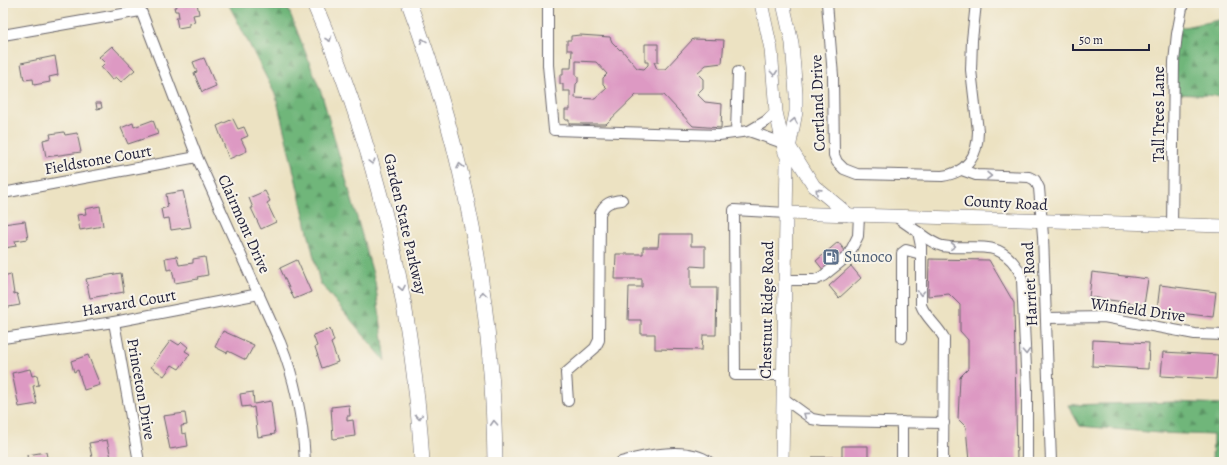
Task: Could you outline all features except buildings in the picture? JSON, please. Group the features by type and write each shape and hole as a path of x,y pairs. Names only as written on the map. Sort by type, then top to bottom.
{"highway":[{"name":"Garden State Parkway","path":"314,3 350,92 367,145 395,252 414,361 422,462"},
{"path":"409,3 442,99 457,152 468,206 486,316 491,371 495,462"}],"main road":[{"name":"Chestnut Ridge Road","path":"761,3 772,49 776,112 786,145 787,159 782,462"},
{"name":"Chestnut Ridge Road","path":"784,3 791,37 796,77 796,112 786,145"},
{"path":"786,145 814,186 854,215"},
{"name":"County Road","path":"786,213 894,215 1172,226 1224,226"}],"street":[{"path":"542,3 547,14"},
{"path":"548,3 548,65 554,130 719,135 749,131 786,145"},
{"name":"Cortland Drive","path":"827,3 833,76 833,149 835,159 840,166 847,172 861,175 942,176 962,170"},
{"path":"962,170 974,156 978,138 971,70 972,40 976,3"},
{"name":"Tall Trees Lane","path":"1172,226 1174,62 1183,3"},
{"path":"3,35 139,7"},
{"name":"Clairmont Drive","path":"139,7 197,157 259,294 291,370 300,406 305,462"},
{"path":"736,132 738,72"},
{"path":"749,131 776,112"},
{"name":"Fieldstone Court","path":"3,193 197,157"},
{"name":"Harriet Road","path":"962,170 976,176 1033,178 1039,188 1047,318 1050,462"},
{"path":"568,401 566,373 595,348 599,340 600,214 602,208 607,204 622,200"},
{"path":"783,375 735,375 734,210 786,213"},
{"path":"785,280 815,280 824,276 848,256 858,236 854,215"},
{"path":"894,215 929,241 941,245 998,250 1007,256 1020,271 1022,280 1027,383 1027,462"},
{"path":"918,232 921,254 921,305 925,312 937,325 944,338 943,462"},
{"path":"902,338 902,253 906,250 921,254"},
{"name":"Harvard Court","path":"3,338 114,322 259,294"},
{"name":"Winfield Drive","path":"1047,318 1104,317 1194,334 1224,335"},
{"name":"Princeton Drive","path":"114,322 139,462"},
{"path":"783,398 812,418 833,422 944,423"},
{"path":"902,422 902,462"},
{"path":"621,462 642,456 690,453 709,462"}],"green space":[{"path":"228,3 286,3 322,95 375,281 386,362 320,283 276,96"},
{"path":"1224,19 1224,96 1172,94 1174,29"},
{"path":"1175,402 1224,404 1224,462 1212,462 1213,435 1159,433 1080,426 1068,405"}],"place":[{"name":"Sunoco","path":"831,257"}]}
